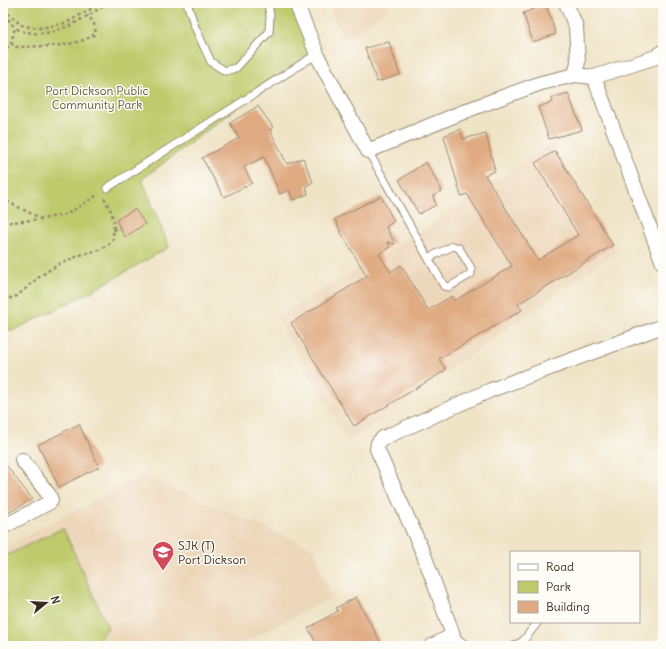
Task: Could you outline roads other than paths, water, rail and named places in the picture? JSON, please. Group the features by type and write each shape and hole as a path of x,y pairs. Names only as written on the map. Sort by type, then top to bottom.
{"street":[{"path":"296,3 317,54 368,150 473,108 541,83 575,75 594,77 656,57 663,51"},
{"path":"566,3 576,26 578,62 575,75"},
{"path":"594,77 663,263"},
{"path":"432,646 453,635 424,555 377,449 378,443 383,438 491,390 663,326"},
{"path":"3,527 50,502 51,500 49,495 22,460"}],"lane":[{"path":"187,3 195,27 211,62 225,71 236,68 269,32 270,16 268,3"},
{"path":"107,188 317,54"},
{"path":"368,150 428,258 444,286 449,287 471,274 471,268 459,248 453,246 428,258"},
{"path":"514,646 523,641 537,623"},
{"path":"453,635 467,646"}],"place":[{"name":"SJK (T) Port Dickson","path":"163,572"}],"park label":[{"name":"Port Dickson Public Community Park","path":"97,97"}]}
